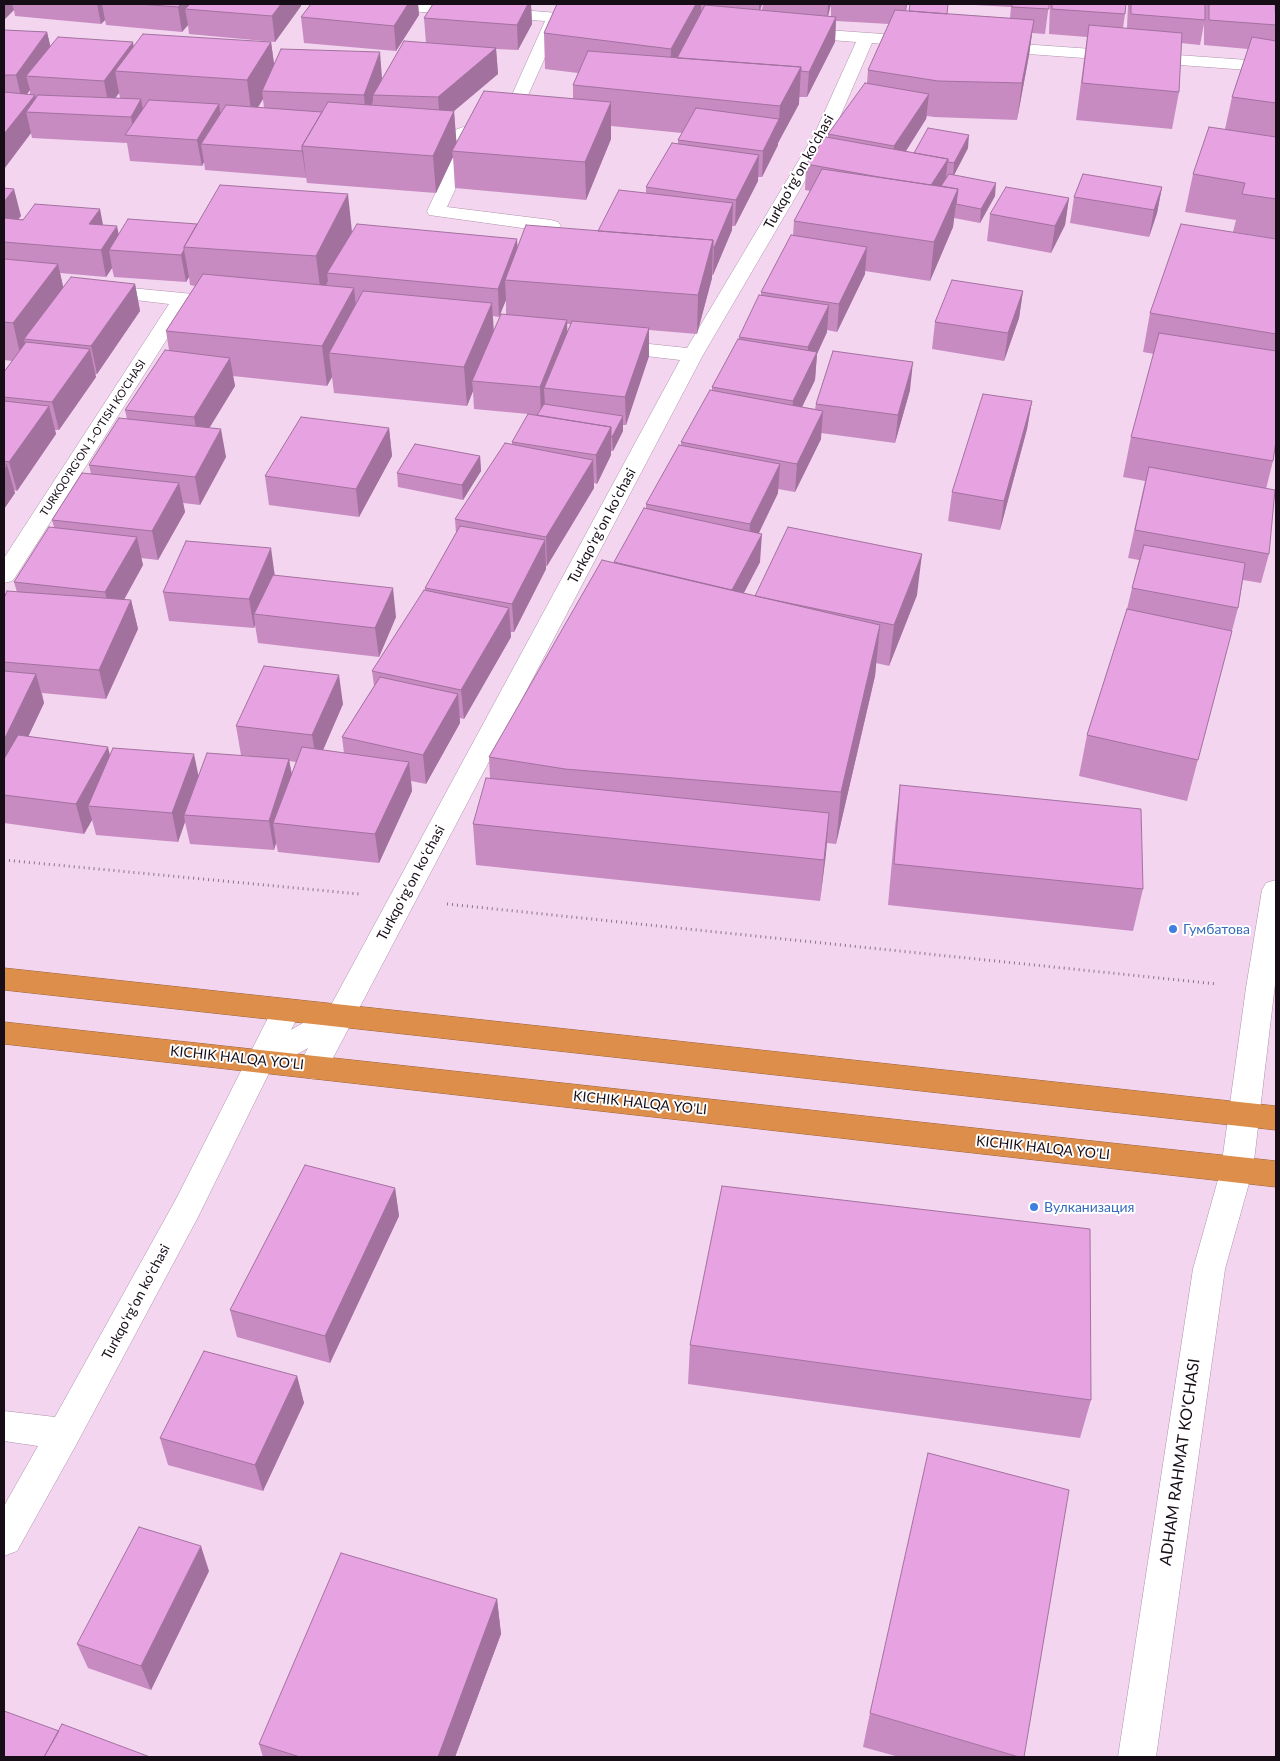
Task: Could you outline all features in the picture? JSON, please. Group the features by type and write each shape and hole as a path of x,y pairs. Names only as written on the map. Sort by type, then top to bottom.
{"highway":[{"path":"4,978 1276,1118"},
{"name":"KICHIK HALQA YO'LI","path":"4,1032 1276,1174"}],"street":[{"path":"382,4 523,9 555,16 603,20"},
{"path":"400,135 448,137 474,130 503,117 514,109 555,16"},
{"path":"778,32 895,40"},
{"name":"Turkqoʻrgʻon koʻchasi","path":"313,1067 693,355 824,133 866,38"},
{"path":"973,46 1276,67"},
{"path":"474,130 436,211 551,226"},
{"path":"83,290 241,305"},
{"name":"TURKQO'RG'ON 1-O'TISH KO'CHASI","path":"4,576 182,299"},
{"path":"594,344 693,355"},
{"path":"1243,1114 1260,988 1276,890"},
{"name":"Turkqoʻrgʻon koʻchasi","path":"4,1539 64,1434 186,1210 286,1010"},
{"path":"261,1061 341,1015"},
{"name":"ADHAM RAHMAT KO'CHASI","path":"1137,1757 1209,1269 1237,1169 1243,1114"},
{"path":"4,1426 64,1434"}],"path":[{"path":"4,860 403,898 1260,988"}],"building":[{"path":"138,4 181,4 178,7"},
{"path":"190,4 281,4 272,16 185,9"},
{"path":"311,4 408,4 394,26 301,17"},
{"path":"433,4 528,4 517,25 424,18"},
{"path":"557,4 696,4 671,49 544,33"},
{"path":"910,4 948,4 947,14 909,11"},
{"path":"1012,4 1049,4 1049,9 1012,7"},
{"path":"1052,4 1126,4 1125,14 1052,9"},
{"path":"1131,4 1205,4 1205,20 1131,14"},
{"path":"1209,4 1275,4 1276,25 1209,20"},
{"path":"705,5 836,17 809,72 801,71 801,67 677,58"},
{"path":"895,10 1034,20 1022,83 938,81 868,70"},
{"path":"1089,25 1182,33 1179,92 1082,83"},
{"path":"4,30 47,32 16,75 4,75"},
{"path":"143,34 271,42 247,80 115,71"},
{"path":"58,37 133,42 104,81 26,76"},
{"path":"1252,37 1276,41 1276,103 1232,97"},
{"path":"404,41 496,48 438,97 373,95"},
{"path":"281,49 380,52 364,95 262,91"},
{"path":"588,51 801,67 780,106 573,85"},
{"path":"865,83 929,94 894,146 828,134"},
{"path":"484,91 611,102 585,162 452,151"},
{"path":"4,92 35,95 4,134"},
{"path":"38,95 141,99 131,117 26,112"},
{"path":"149,100 219,104 197,140 125,135"},
{"path":"328,102 454,111 433,156 302,146"},
{"path":"226,105 322,112 302,146 302,151 201,144"},
{"path":"696,108 779,119 763,151 678,140"},
{"path":"1209,127 1276,137 1276,199 1242,194 1245,183 1193,174"},
{"path":"928,128 969,135 954,163 948,162 948,159 914,153"},
{"path":"826,137 948,159 931,185 806,164"},
{"path":"672,143 759,155 736,200 646,187"},
{"path":"822,169 958,189 934,242 794,221"},
{"path":"949,174 996,183 981,209 956,204 958,189 941,186"},
{"path":"1083,174 1162,187 1154,210 1074,197"},
{"path":"220,185 348,194 316,256 184,247"},
{"path":"1006,187 1069,198 1055,226 990,214"},
{"path":"4,188 14,189 4,202"},
{"path":"619,190 733,203 713,248 713,240 598,231"},
{"path":"35,204 100,209 89,224 117,226 101,250 4,242 4,218 23,220"},
{"path":"128,219 197,224 181,255 109,250"},
{"path":"357,224 517,239 498,289 327,273"},
{"path":"1181,224 1276,239 1276,334 1150,313"},
{"path":"526,225 713,240 698,295 505,280"},
{"path":"791,235 867,247 839,304 761,292"},
{"path":"4,259 58,264 13,323 4,322"},
{"path":"203,274 354,288 322,346 166,331"},
{"path":"71,277 135,284 91,346 24,339"},
{"path":"952,280 1023,291 1008,333 935,322"},
{"path":"363,291 492,303 464,367 329,353"},
{"path":"759,295 829,305 808,347 739,337"},
{"path":"501,314 567,320 540,387 472,381"},
{"path":"572,321 649,328 625,397 544,388"},
{"path":"1159,333 1276,351 1276,441 1273,461 1131,437"},
{"path":"738,339 817,352 793,401 712,387"},
{"path":"26,342 90,349 52,402 4,397 4,372"},
{"path":"165,350 230,358 194,417 125,410"},
{"path":"833,351 913,362 898,415 816,404"},
{"path":"710,390 823,411 797,464 681,442"},
{"path":"983,394 1032,401 1004,501 952,492"},
{"path":"4,401 49,406 9,462 4,461"},
{"path":"544,404 623,416 612,437 611,427 537,415"},
{"path":"528,414 611,427 596,455 512,442"},
{"path":"301,417 389,428 356,489 265,476"},
{"path":"119,418 221,429 195,477 89,465"},
{"path":"505,443 593,460 546,537 455,519"},
{"path":"415,444 480,456 462,485 397,473"},
{"path":"679,445 780,464 750,524 646,504"},
{"path":"1149,467 1275,490 1269,554 1135,530"},
{"path":"82,473 179,483 152,531 52,520"},
{"path":"644,508 762,534 732,590 614,562"},
{"path":"460,526 545,540 512,604 425,588"},
{"path":"49,527 137,537 105,592 14,582"},
{"path":"788,527 922,554 894,625 755,596"},
{"path":"186,541 271,548 249,599 163,592"},
{"path":"1144,545 1245,563 1238,608 1132,588"},
{"path":"602,560 880,625 841,792 565,769 489,757"},
{"path":"273,575 393,588 375,628 254,614"},
{"path":"424,590 509,608 461,690 372,671"},
{"path":"7,591 131,600 99,670 4,662 4,598"},
{"path":"1127,609 1232,631 1198,760 1087,735"},
{"path":"264,666 339,675 312,735 236,726"},
{"path":"4,671 36,674 4,740"},
{"path":"380,677 458,694 423,755 342,737"},
{"path":"18,735 108,747 76,804 4,795 4,759"},
{"path":"302,747 409,762 375,834 273,823"},
{"path":"113,748 194,754 172,813 88,806"},
{"path":"207,753 289,759 269,821 184,815"},
{"path":"486,778 829,813 824,860 473,824"},
{"path":"900,785 1141,809 1143,889 894,864"},
{"path":"305,1165 395,1188 325,1336 230,1310"},
{"path":"722,1186 1090,1229 1091,1400 690,1345"},
{"path":"204,1351 297,1376 255,1465 160,1438"},
{"path":"928,1453 1069,1490 1024,1757 870,1713"},
{"path":"139,1527 201,1546 141,1666 77,1644"},
{"path":"341,1553 497,1599 438,1757 300,1757 259,1744"},
{"path":"4,1711 59,1731 44,1757 4,1757"},
{"path":"62,1724 150,1757 44,1757"}],"place":[{"name":"Гумбатова","path":"1173,929"},
{"name":"Вулканизация","path":"1034,1207"}]}
